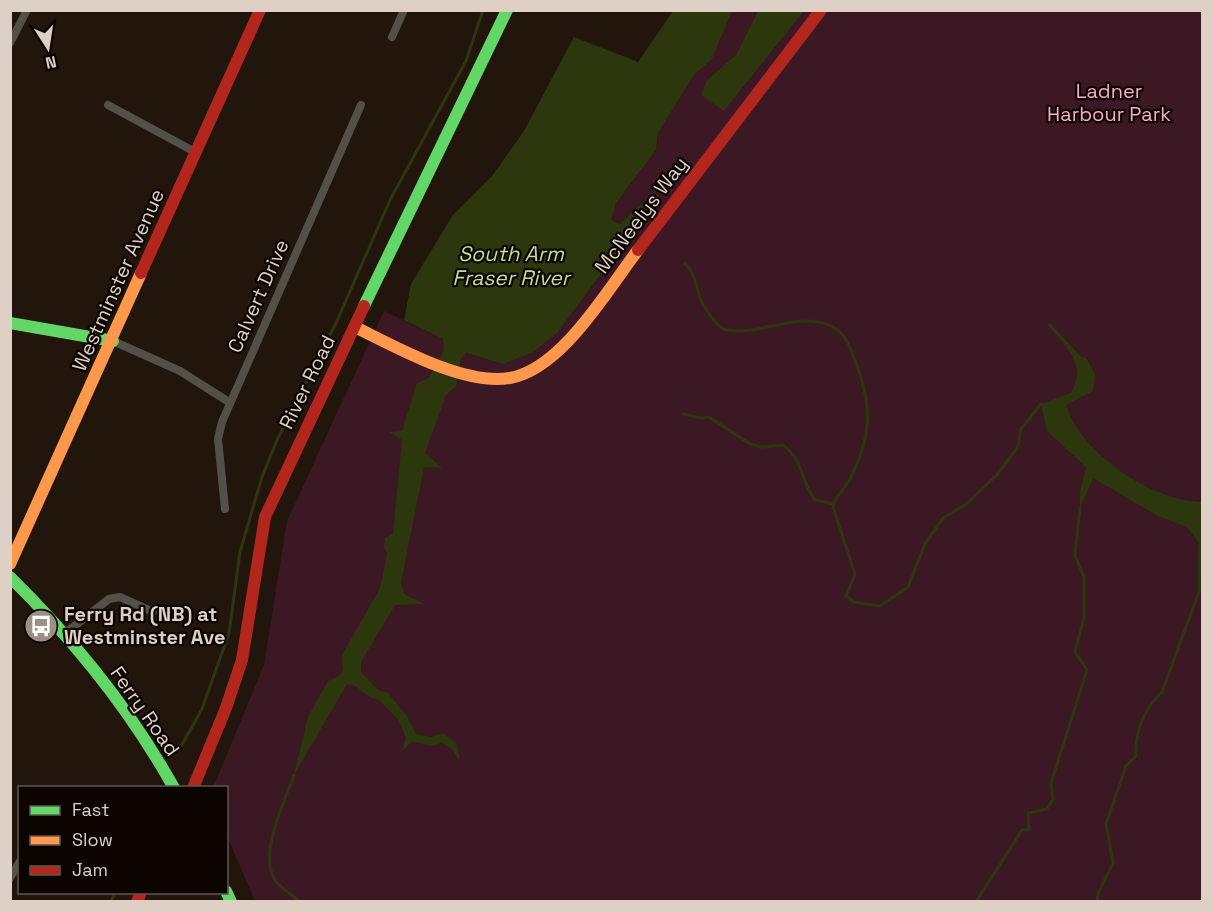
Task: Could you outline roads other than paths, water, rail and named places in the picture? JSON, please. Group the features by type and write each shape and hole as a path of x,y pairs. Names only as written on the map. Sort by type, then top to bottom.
{"street":[{"path":"10,43 27,10"},
{"name":"Westminster Avenue","path":"10,564 113,341 260,10"},
{"path":"392,37 404,10"},
{"name":"River Road","path":"194,786 226,708 242,660 265,517 280,478 507,10"},
{"name":"McNeelys Way","path":"355,327 429,360 482,378 509,378 525,373 549,360 565,344 821,10"},
{"path":"108,105 197,153"},
{"name":"Calvert Drive","path":"225,508 218,439 229,402 361,105"},
{"path":"10,323 113,341 180,371 229,402"},
{"name":"Ferry Road","path":"10,577 64,634 113,695 173,786"},
{"path":"64,634 109,599 120,597 153,612"},
{"path":"10,878 18,864"}],"water":[{"name":"South Arm Fraser River","path":"673,11 732,11 712,59 694,75 658,133 656,150 616,203 611,220 620,224 637,207 661,192 558,332 532,353 503,364 466,353 461,358 456,386 446,395 425,453 442,468 424,467 401,582 404,594 424,604 395,605 361,662 361,672 378,690 388,693 407,716 416,734 431,737 443,733 457,744 460,761 451,748 441,743 431,746 412,741 402,751 406,738 398,719 378,699 370,697 356,686 347,684 294,775 308,717 328,681 339,676 343,670 342,655 380,588 387,554 384,547 385,538 393,534 402,440 389,432 402,431 417,383 429,378 444,350 443,339 404,320 411,284 453,215 492,176 524,131 574,37 638,62"},
{"path":"758,11 804,11 724,111 701,95 707,80 736,55"},
{"path":"1050,323 1081,357 1086,358 1095,374 1093,391 1066,405 1074,423 1102,457 1121,472 1162,493 1182,500 1202,502 1200,544 1187,527 1158,516 1093,478 1080,508 1080,492 1086,467 1047,431 1041,404 1071,393 1077,373 1073,356 1048,325"}],"waterway":[{"path":"180,748 202,709 229,633 240,552 262,477 277,440 337,321 390,200 466,61 483,10"},
{"path":"685,264 693,276 702,303 723,329 735,331 795,322 818,322 832,326 842,334 849,345 864,389 868,418 858,461 833,507 855,574 846,596 854,602 880,606 908,587 925,544 943,518 965,505 996,476 1018,447 1021,429 1041,404"},
{"path":"683,414 701,418 709,417 750,444 761,447 783,445 795,458 815,500 834,504"},
{"path":"976,902 1022,830 1029,830 1028,813 1047,809 1053,799 1051,783 1087,670 1075,652 1084,617 1084,577 1075,555 1080,508"},
{"path":"1097,902 1098,893 1113,863 1106,824 1126,766 1136,756 1137,738 1142,721 1150,705 1162,692 1199,592 1200,544"},
{"path":"294,775 275,828 270,856 275,880 300,902"},
{"path":"111,902 114,894"}],"place":[{"name":"Ferry Rd (NB) at Westminster Ave","path":"41,626"}],"park label":[{"name":"Ladner Harbour Park","path":"1109,102"}]}
